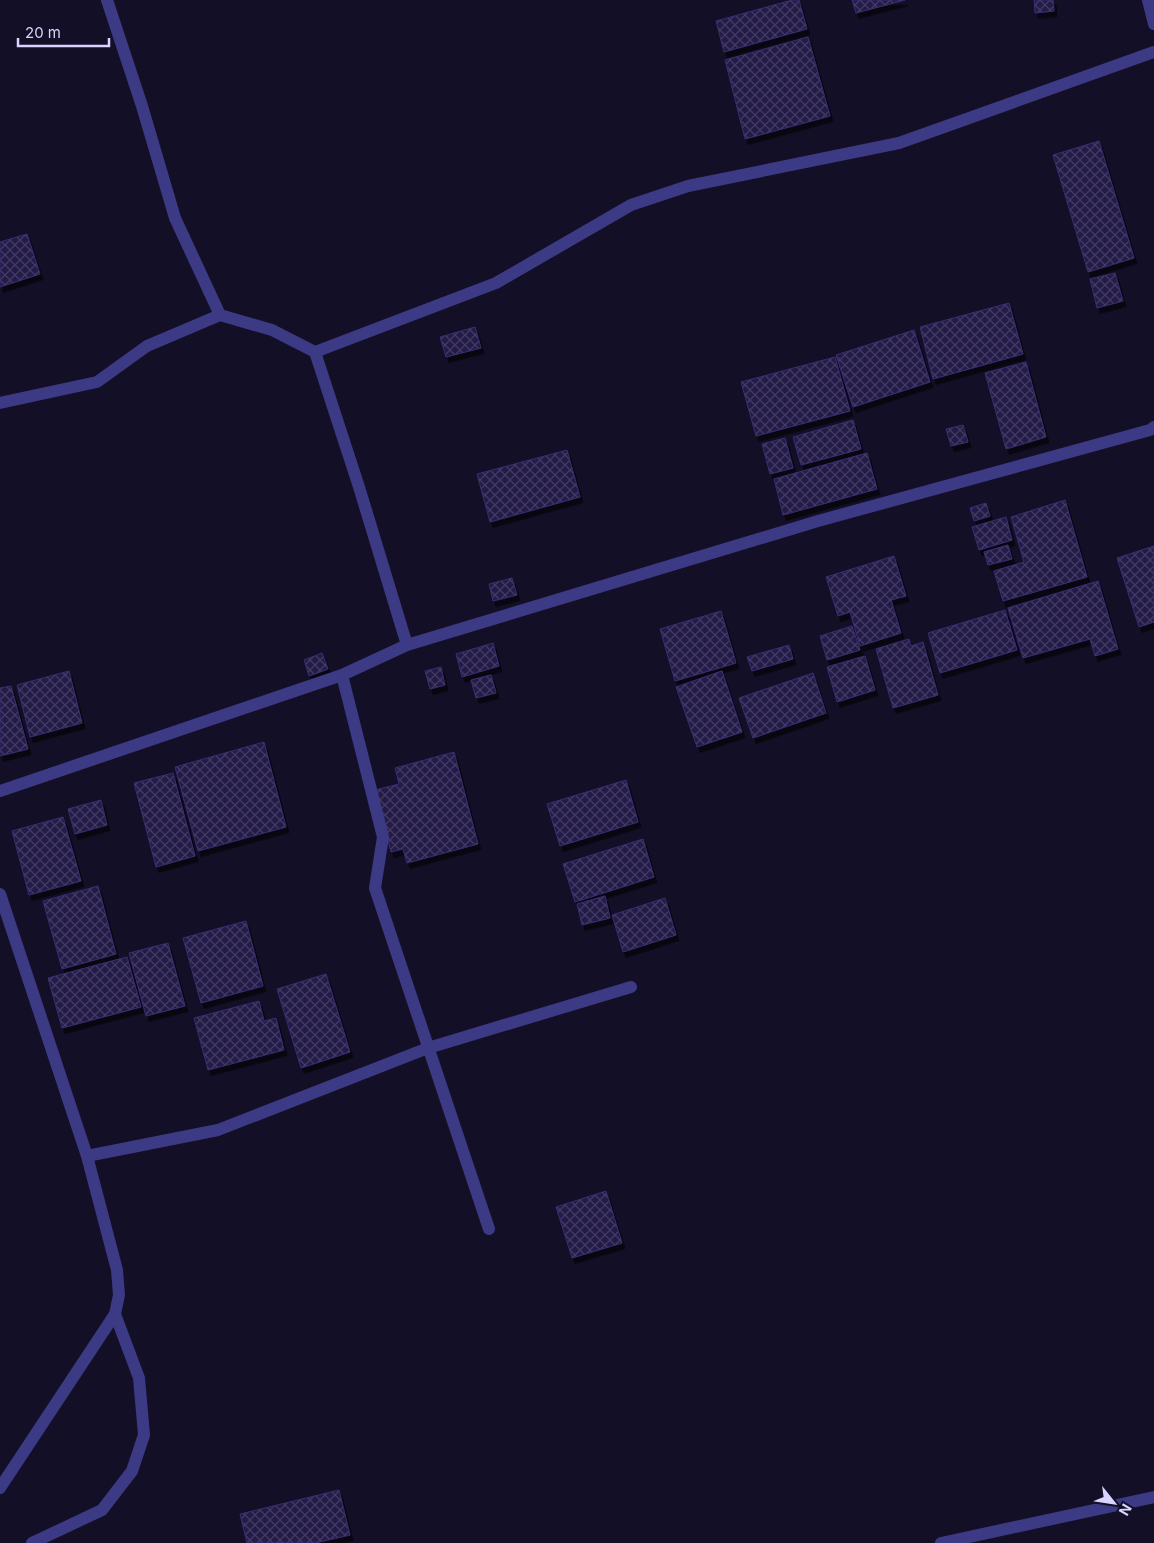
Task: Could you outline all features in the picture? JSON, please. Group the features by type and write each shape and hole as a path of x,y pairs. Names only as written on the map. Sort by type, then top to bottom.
{"street":[{"path":"107,0 142,106 175,218 220,315"},
{"path":"1148,0 1154,24"},
{"path":"315,352 496,283 631,205 688,186 899,143 1154,52"},
{"path":"0,403 96,382 147,346 220,315 272,330 315,352 359,487 407,645"},
{"path":"0,791 342,675 407,645 818,521 1150,430 1154,427"},
{"path":"342,675 383,837 375,888 489,1229"},
{"path":"0,894 87,1156 117,1270 119,1295 115,1314 0,1488"},
{"path":"87,1156 218,1130 428,1048 631,987"},
{"path":"32,1543 102,1510 132,1471 144,1435 139,1378 115,1314"},
{"path":"941,1543 1154,1497"}],"building":[{"path":"792,0 799,0 807,29 724,52 716,21"},
{"path":"852,0 905,0 856,13"},
{"path":"1034,0 1053,0 1054,11 1035,13"},
{"path":"808,37 830,116 745,139 725,60"},
{"path":"1099,141 1134,258 1088,272 1053,155"},
{"path":"27,234 40,274 0,287 0,242"},
{"path":"1115,273 1123,301 1097,308 1090,279"},
{"path":"1009,303 1023,354 933,379 920,327"},
{"path":"475,327 481,348 446,357 440,337"},
{"path":"914,330 930,382 853,407 836,355"},
{"path":"835,357 850,411 756,436 741,382"},
{"path":"1026,362 1046,437 1006,449 985,373"},
{"path":"853,420 861,449 801,465 793,437"},
{"path":"963,425 968,442 951,446 946,429"},
{"path":"785,438 793,468 770,474 762,444"},
{"path":"567,450 580,497 490,522 477,474"},
{"path":"867,453 877,489 783,515 774,479"},
{"path":"1065,500 1087,577 1003,601 994,571 1024,562 1011,517"},
{"path":"986,503 990,516 974,521 970,508"},
{"path":"1006,517 1012,540 979,550 972,527"},
{"path":"1008,545 1012,559 988,565 984,552"},
{"path":"1154,546 1154,622 1139,627 1117,558"},
{"path":"894,556 906,596 891,600 901,633 860,646 850,612 838,616 826,577"},
{"path":"512,578 517,595 493,601 489,584"},
{"path":"1098,581 1118,649 1095,656 1090,639 1023,658 1008,608"},
{"path":"1005,610 1017,650 940,673 928,633"},
{"path":"721,611 736,663 675,681 660,629"},
{"path":"852,626 860,650 827,660 820,636"},
{"path":"909,639 911,646 923,642 938,695 893,708 876,649"},
{"path":"493,643 499,666 462,677 456,654"},
{"path":"789,645 793,659 752,671 747,657"},
{"path":"322,653 328,669 309,676 304,660"},
{"path":"865,656 875,690 837,702 827,667"},
{"path":"441,667 445,685 430,689 425,671"},
{"path":"69,671 82,723 30,737 17,685"},
{"path":"722,671 742,732 697,747 676,687"},
{"path":"813,673 826,713 753,738 739,698"},
{"path":"491,675 496,693 476,698 471,680"},
{"path":"11,686 28,749 0,756 0,688"},
{"path":"264,742 286,827 198,851 175,767"},
{"path":"454,752 478,844 407,863 403,849 391,852 375,790 399,784 395,768"},
{"path":"173,773 195,856 156,867 134,783"},
{"path":"626,780 638,822 560,846 547,804"},
{"path":"101,800 107,825 75,834 68,809"},
{"path":"63,817 81,881 29,895 12,831"},
{"path":"643,839 654,877 575,902 563,864"},
{"path":"98,886 116,954 62,969 43,901"},
{"path":"605,896 610,918 582,925 577,904"},
{"path":"665,898 676,935 623,952 612,915"},
{"path":"246,921 263,986 201,1003 183,938"},
{"path":"168,943 185,1006 146,1016 129,953"},
{"path":"127,957 141,1007 62,1028 48,978"},
{"path":"326,974 350,1052 301,1068 277,989"},
{"path":"259,1001 264,1021 276,1018 284,1050 208,1070 194,1018"},
{"path":"606,1191 622,1243 572,1258 556,1207"},
{"path":"339,1490 350,1535 315,1543 247,1543 240,1514"}]}
